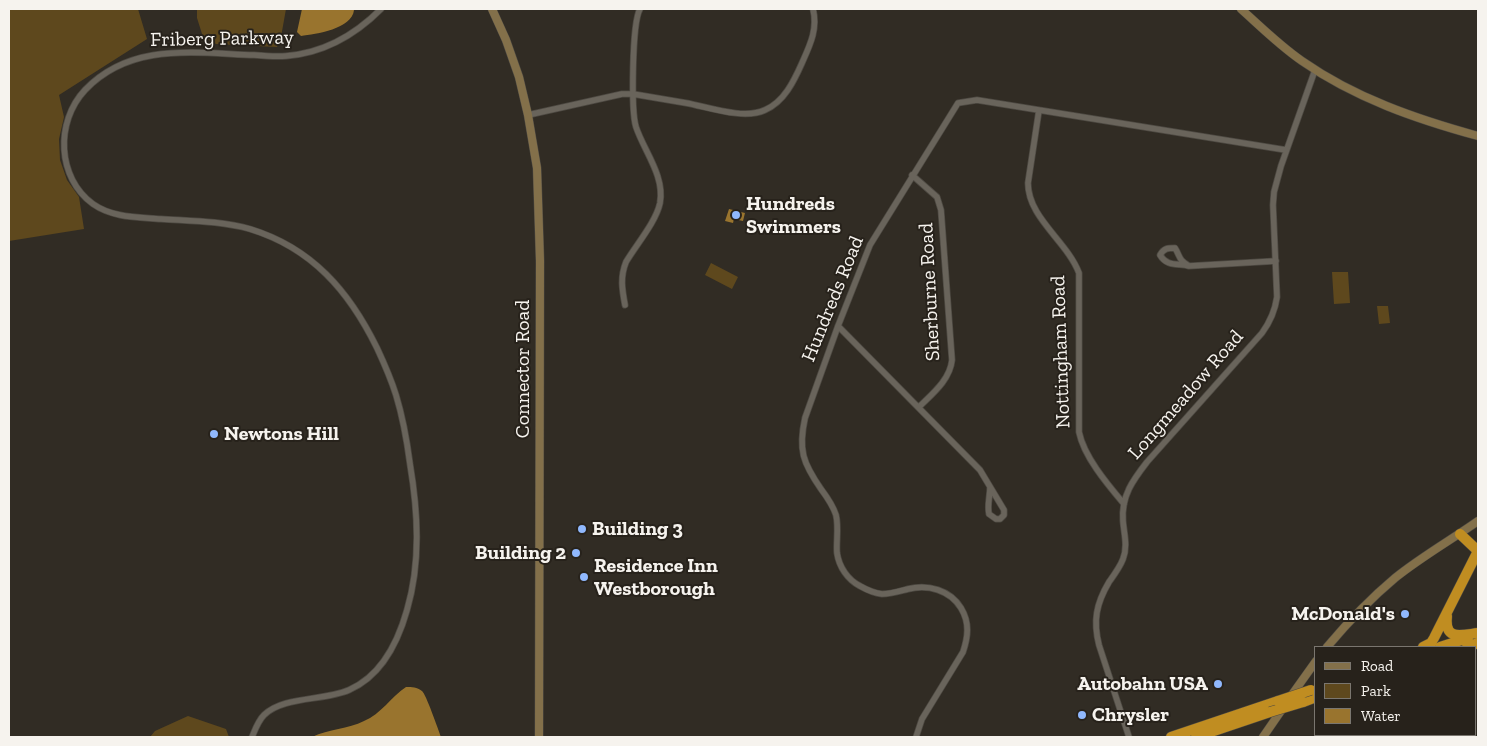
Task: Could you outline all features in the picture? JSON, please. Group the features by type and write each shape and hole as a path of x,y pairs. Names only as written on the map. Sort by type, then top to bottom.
{"highway":[{"path":"1425,646 1431,643 1447,615 1478,551 1460,534"},
{"path":"1447,615 1446,627 1451,634 1478,634"},
{"path":"1443,646 1478,634"},
{"path":"1171,737 1278,701 1312,696"},
{"path":"1196,737 1312,696"}],"street":[{"name":"Friberg Parkway","path":"252,737 264,715 273,708 288,703 337,695 362,683 384,662 398,636 413,588 417,542 411,469 405,430 396,393 368,330 346,295 308,257 278,240 246,228 209,222 123,216 93,204 76,185 66,165 64,153 66,126 70,114 83,93 106,72 135,58 169,53 284,56 305,53 318,50 341,40 361,28 381,9"},
{"name":"Connector Road","path":"492,9 506,40 519,78 537,168 539,217 539,737"},
{"path":"624,305 621,280 626,262 657,212 661,197 658,177 641,141 635,124 633,109 635,24 640,9"},
{"path":"528,116 622,94 633,94 742,114 764,111 776,104 796,76 814,35 816,24 814,9"},
{"path":"1241,9 1291,53 1315,70 1347,88 1383,105 1420,119 1478,136"},
{"name":"Longmeadow Road","path":"1129,737 1099,645 1095,619 1103,594 1123,560 1126,547 1123,521 1126,494 1131,483 1147,462 1262,334 1270,322 1275,310 1277,297 1274,198 1286,150 1315,70"},
{"name":"Hundreds Road","path":"916,737 922,719 963,652 968,639 968,626 964,614 957,602 935,588 922,586 883,594 858,586 848,578 837,554 838,527 836,514 808,470 803,457 802,444 805,418 870,245 912,175 958,103 977,100 1286,150"},
{"name":"Nottingham Road","path":"1039,110 1028,190 1034,208 1074,262 1079,273 1078,397 1080,439 1101,476 1124,504"},
{"name":"Sherburne Road","path":"912,175 937,197 941,210 952,360 948,376 919,407"},
{"path":"1189,266 1182,262 1175,248 1163,250 1160,255 1169,264 1189,266 1276,261"},
{"path":"838,326 980,470 1004,510 1004,515 1000,519 996,519 990,514 988,508 990,487"},
{"path":"1328,646 1355,615 1388,584 1416,562 1478,521"},
{"path":"1263,737 1314,664"}],"green space":[{"path":"9,9 138,9 147,39 59,95 64,117 59,139 60,160 67,180 79,197 84,229 9,241"},
{"path":"197,9 286,9 281,37 277,47 216,44 203,37 197,18"},
{"path":"711,263 738,277 732,289 705,275"},
{"path":"1332,272 1348,272 1350,303 1334,304"},
{"path":"1377,306 1388,306 1390,323 1379,324"},
{"path":"188,716 226,729 229,737 150,737 155,731"}],"water":[{"path":"302,9 354,10 347,22 340,26 324,32 301,36 297,32"},
{"name":"Hundreds Swimmers","path":"729,209 745,213 743,221 734,219 733,223 725,221"},
{"path":"406,687 422,691 441,737 312,737 352,726 370,718"}],"place":[{"name":"Hundreds Swimmers","path":"736,215"},
{"name":"Newtons Hill","path":"214,434"},
{"name":"Building 3","path":"582,529"},
{"name":"Building 2","path":"576,553"},
{"name":"Residence Inn Westborough","path":"584,577"},
{"name":"McDonald's","path":"1405,614"},
{"name":"Autobahn USA","path":"1218,684"},
{"name":"Chrysler","path":"1082,715"}]}
